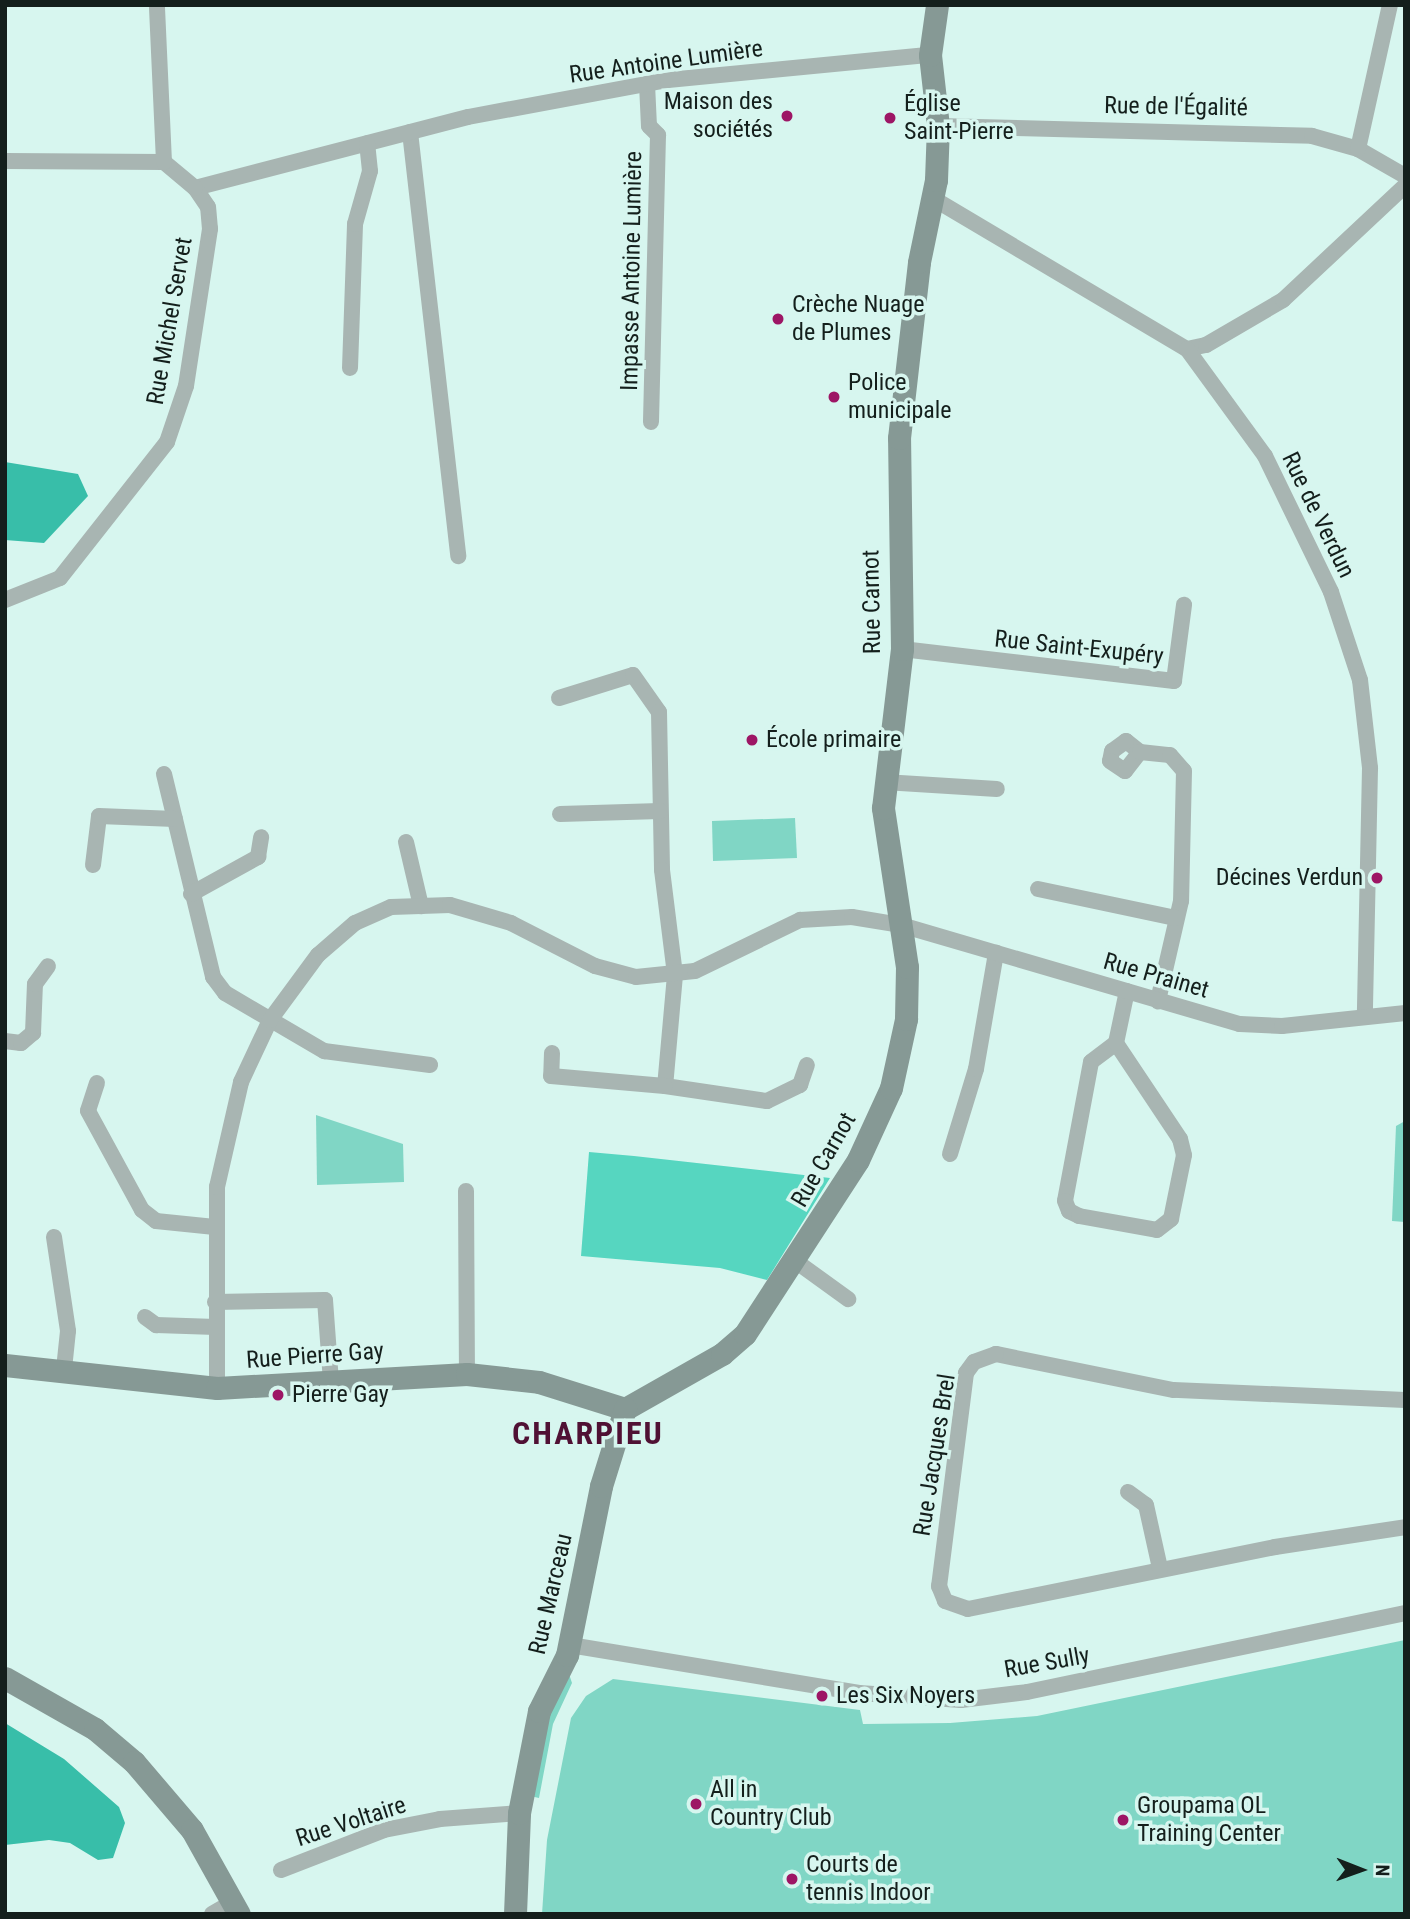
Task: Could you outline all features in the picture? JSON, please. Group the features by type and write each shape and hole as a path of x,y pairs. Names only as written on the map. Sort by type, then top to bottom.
{"street":[{"path":"157,5 163,162"},
{"name":"Rue Carnot","path":"625,1409 722,1354 745,1334 858,1160 891,1088 906,1020 901,925 883,836 884,782 902,649 898,448 919,262 934,199 938,125 930,55 937,5"},
{"path":"1358,149 1390,5"},
{"name":"Rue Antoine Lumière","path":"195,188 410,132 647,84 930,55"},
{"name":"Impasse Antoine Lumière","path":"647,84 649,126 658,135 651,422"},
{"name":"Rue de l'Égalité","path":"938,125 1254,131 1312,136 1358,149 1405,176"},
{"path":"410,132 458,556"},
{"path":"350,368 355,224 370,171 367,142"},
{"path":"5,161 163,162 195,188"},
{"path":"1187,349 1206,345 1283,300 1405,186"},
{"name":"Rue Michel Servet","path":"5,600 60,578 167,442 186,386 210,229 208,207 195,188"},
{"name":"Rue de Verdun","path":"934,199 1187,349 1270,466 1331,592 1360,680 1370,768 1365,1017"},
{"name":"Rue Saint-Exupéry","path":"902,649 1174,681 1184,605"},
{"path":"559,698 633,675 659,712 660,811 675,975 665,1086"},
{"path":"1140,752 1170,755 1184,771 1176,918 1158,1000"},
{"path":"164,774 213,977 225,993 324,1051 430,1065"},
{"path":"884,782 997,789"},
{"path":"560,814 660,811"},
{"path":"93,865 99,816 175,819"},
{"path":"191,894 258,857 261,837"},
{"path":"406,842 421,906"},
{"path":"1038,889 1176,918"},
{"name":"Rue Prainet","path":"217,1388 215,1227 228,1122 270,1020 318,955 355,923 391,907 450,905 511,923 595,967 636,977 695,971 800,920 852,916 901,925 1240,1024 1405,1013"},
{"path":"950,1154 976,1069 996,953"},
{"path":"5,1041 21,1043 33,1033 35,984 48,967"},
{"path":"1116,1044 1180,1139 1184,1155 1171,1219 1157,1230 1079,1216 1069,1211 1065,1201 1091,1062 1116,1044 1127,991"},
{"path":"552,1053 551,1076 665,1086 767,1101 800,1085 807,1065"},
{"path":"97,1083 88,1111 142,1210 156,1221 215,1227"},
{"path":"466,1191 467,1374"},
{"path":"54,1237 68,1331 64,1367"},
{"path":"794,1260 848,1299"},
{"path":"215,1302 325,1300 331,1381"},
{"path":"145,1317 156,1325 216,1327"},
{"name":"Rue Jacques Brel","path":"1405,1400 1173,1390 996,1354 974,1362 966,1373 939,1586 945,1601 968,1609 1160,1569 1405,1527"},
{"name":"Rue Pierre Gay","path":"5,1365 64,1367 217,1388 467,1374 539,1382 625,1409"},
{"name":"Rue Marceau","path":"515,1914 519,1813 539,1711 570,1646 601,1486 625,1409"},
{"path":"1128,1492 1146,1505 1160,1569"},
{"name":"Rue Sully","path":"570,1646 859,1693 961,1700 1027,1692 1405,1613"},
{"path":"5,1678 95,1729 134,1762 192,1830 236,1908 212,1914"},
{"name":"Rue Voltaire","path":"281,1870 384,1830 440,1819 519,1813"}],"shaded area":[{"path":"5,462 78,474 88,496 44,543 5,540"},
{"path":"795,818 797,858 713,861 712,821"},
{"path":"316,1115 403,1144 404,1182 317,1185"},
{"path":"1405,1121 1405,1222 1392,1221 1396,1126"},
{"path":"589,1152 830,1178 767,1280 720,1268 581,1256"},
{"name":"Groupama OL Training Center","path":"1405,1640 1405,1914 542,1914 547,1840 571,1718 586,1696 613,1679 860,1710 863,1724 950,1723 1037,1716"},
{"path":"569,1674 572,1683 553,1724 539,1798 530,1796 546,1714"},
{"path":"5,1723 64,1759 119,1807 125,1823 113,1858 98,1860 70,1843 49,1840 5,1845"}],"place":[{"name":"Maison des sociétés","path":"787,116"},
{"name":"Église Saint-Pierre","path":"890,118"},
{"name":"Crèche Nuage de Plumes","path":"778,319"},
{"name":"Police municipale","path":"834,397"},
{"name":"École primaire","path":"752,740"},
{"name":"Décines Verdun","path":"1377,878"},
{"name":"Pierre Gay","path":"278,1395"},
{"name":"Les Six Noyers","path":"822,1696"},
{"name":"All in Country Club","path":"696,1804"},
{"name":"Groupama OL Training Center","path":"1123,1820"},
{"name":"Courts de tennis Indoor","path":"792,1879"}],"district":[{"name":"CHARPIEU","path":"588,1433"}]}
